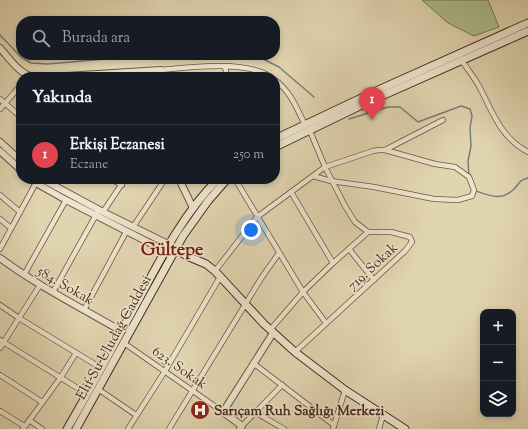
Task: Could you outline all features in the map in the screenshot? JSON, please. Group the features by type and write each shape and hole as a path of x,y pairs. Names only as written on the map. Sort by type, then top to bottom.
{"main road":[{"path":"280,145 460,58 528,23"},
{"path":"280,137 383,88 528,31"},
{"name":"Elif Su Uludağ Caddesi","path":"67,429 166,248 193,208 214,184"},
{"name":"Elif Su Uludağ Caddesi","path":"76,429 183,236 208,200 222,184"},
{"path":"174,252 206,264 271,331 295,352 345,390 383,415 398,427 405,429"}],"street":[{"path":"0,48 16,66 24,72"},
{"path":"460,58 477,82 492,115 501,128 516,145 528,152"},
{"path":"225,66 226,72"},
{"path":"148,72 186,67 225,66 243,67 260,72"},
{"path":"280,84 286,89 293,100 305,125"},
{"path":"0,109 16,91"},
{"path":"0,99 16,113"},
{"path":"385,150 443,120"},
{"name":"719. Sokak","path":"295,352 405,251 412,242 410,237 384,231 368,232 355,222 331,181 310,131"},
{"path":"0,142 16,156"},
{"path":"128,429 165,371 217,274 257,217 325,167 373,151 385,150 429,162 455,167 468,177 474,190 472,196 458,200 434,199 374,187 331,181 313,176"},
{"path":"0,151 16,165"},
{"path":"0,249 33,184"},
{"path":"41,184 66,200 126,232 174,252"},
{"path":"51,184 134,227 166,248"},
{"path":"134,227 162,184"},
{"path":"181,184 193,208"},
{"path":"238,184 303,292 326,323"},
{"path":"53,292 95,215 101,211 122,185"},
{"path":"291,192 333,263"},
{"path":"0,195 20,212"},
{"path":"24,275 66,200"},
{"path":"0,219 11,228"},
{"path":"84,310 126,232"},
{"path":"223,412 271,331 303,292 368,232"},
{"path":"349,249 374,280"},
{"path":"169,429 262,277 279,253"},
{"name":"584. Sokak","path":"0,258 40,285 121,331"},
{"path":"0,348 2,341 40,285"},
{"path":"0,305 76,354 101,368"},
{"path":"2,341 87,394"},
{"name":"623. Sokak","path":"124,343 223,412 241,427"},
{"path":"0,411 23,428 76,354"},
{"path":"253,363 333,427 345,390"},
{"path":"0,375 42,402"},
{"path":"241,427 282,385"},
{"path":"98,390 136,415"},
{"path":"255,412 284,429"},
{"path":"379,429 383,415"},
{"path":"29,420 42,429"}],"green space":[{"path":"422,0 488,0 499,27 474,36 448,23"}],"waterway":[{"path":"0,35 16,52"},
{"path":"26,60 31,63 48,64 94,60"},
{"path":"265,60 279,67 314,97"},
{"path":"349,119 388,107 400,107 418,122 461,106 470,109 472,116 470,128 471,146 468,161 469,176"},
{"path":"476,191 491,196 505,195 514,189 521,181 528,178"}],"place":[{"name":"Erkişi Eczanesi","path":"372,120"},
{"name":"Sarıçam Ruh Sağlığı Merkezi","path":"200,410"}],"district":[{"name":"Gültepe","path":"172,249"}]}
